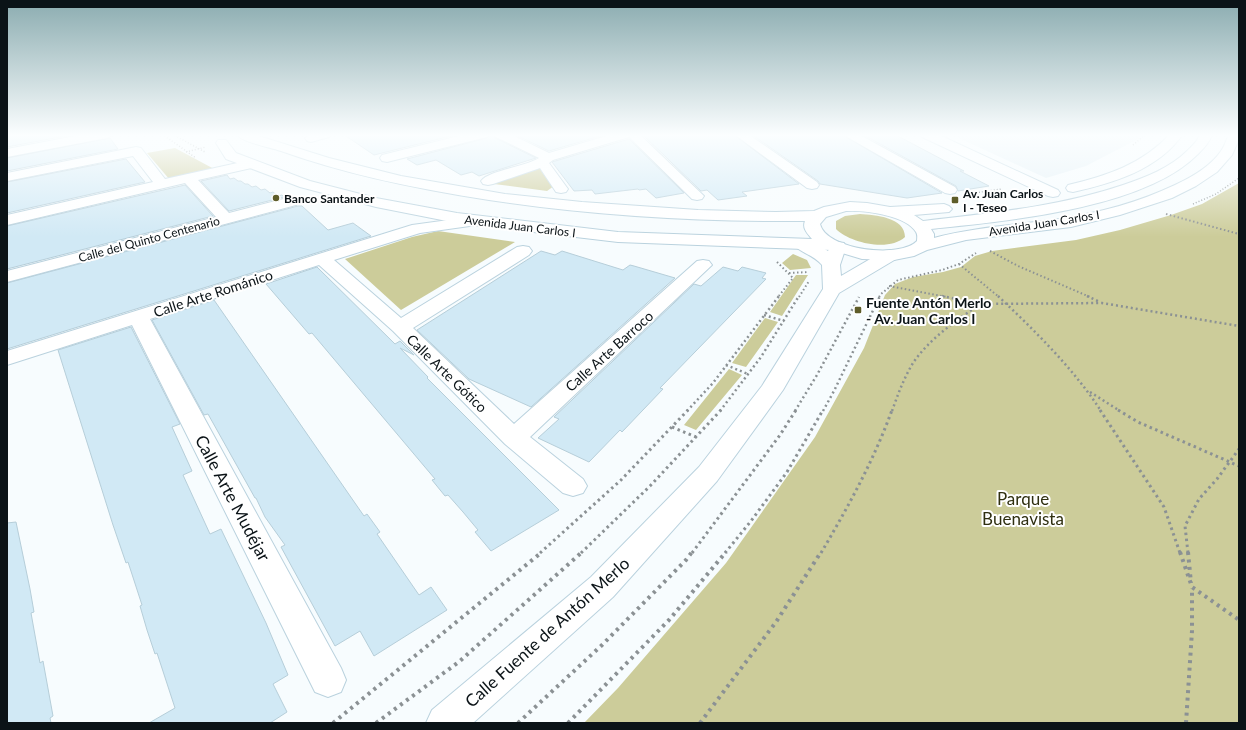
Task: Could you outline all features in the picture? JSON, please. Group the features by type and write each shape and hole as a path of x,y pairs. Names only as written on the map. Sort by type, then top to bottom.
{"main road":[{"path":"7,177 51,168"},
{"path":"149,168 162,185"},
{"path":"7,220 236,168"},
{"name":"Avenida Juan Carlos I","path":"262,168 305,184 419,219"},
{"name":"Avenida Juan Carlos I","path":"307,168 376,188 421,198 584,221 681,227 814,223"},
{"name":"Avenida Juan Carlos I","path":"349,168 457,191 549,204 644,213 767,217 814,223"},
{"path":"488,181 496,176 521,168"},
{"path":"550,168 561,189"},
{"path":"668,168 697,196"},
{"path":"788,168 812,185"},
{"path":"910,168 950,190"},
{"path":"991,168 1037,192"},
{"name":"Avenida Juan Carlos I","path":"890,212 920,212 953,209 1122,174 1132,168"},
{"name":"Avenida Juan Carlos I","path":"919,226 1019,214 1058,207 1122,191 1150,180 1174,168"},
{"name":"Avenida Juan Carlos I","path":"890,255 907,253 922,246 965,236 1072,221 1147,202 1199,179 1212,168"},
{"path":"188,179 226,219"},
{"name":"Calle del Quinto Centenario","path":"7,277 291,202"},
{"path":"890,255 866,254 836,246 818,235 814,223 826,210 843,207 865,207 890,212 905,217 924,231 926,237 922,246"},
{"name":"Calle Arte Románico","path":"7,358 321,258 419,219 478,221"},
{"name":"Avenida Juan Carlos I","path":"478,221 618,238 836,246"},
{"path":"801,244 815,249 825,255 822,276"},
{"name":"Calle Fuente de Antón Merlo","path":"445,723 602,587 708,474 771,390 836,246"},
{"path":"400,327 523,251"},
{"name":"Calle Fuente de Antón Merlo","path":"822,276 890,255"},
{"name":"Calle Arte Gótico","path":"321,258 400,327 514,438 573,486"},
{"name":"Calle Arte Barroco","path":"514,438 704,265"},
{"name":"Calle Arte Mudéjar","path":"138,316 328,680"}],"path":[{"path":"224,168 229,170"},
{"path":"966,194 1037,192"},
{"path":"988,198 1037,192"},
{"path":"1162,212 1239,234"},
{"path":"984,251 989,250 1018,266 1102,303"},
{"path":"568,723 669,620 751,521 787,472 834,390 881,294 898,280 942,270 959,264 978,252"},
{"path":"333,723 529,563 621,480 672,427 713,383 764,314 793,278 775,260"},
{"path":"959,264 1006,304 1041,338 1088,391 1164,507 1192,588 1239,620"},
{"path":"789,273 822,276"},
{"path":"376,723 460,661 605,531 650,486 719,412 748,374 784,321 822,276"},
{"path":"890,286 980,304 1102,303 1239,326"},
{"path":"518,723 602,645 686,560 780,435 817,375 860,296"},
{"path":"700,723 746,665 798,590 843,514 881,438 908,371 919,354 933,340 980,304"},
{"path":"764,314 784,321"},
{"path":"726,365 748,374"},
{"path":"1088,391 1138,422 1239,466"},
{"path":"672,427 696,437"},
{"path":"1186,723 1192,631 1192,588 1185,526 1199,499 1217,479 1239,448"}],"shaded area":[{"path":"1024,168 1079,168 1046,178"}],"green space":[{"path":"160,168 212,168 216,170 170,180"},
{"path":"537,168 542,170 554,186 547,191 494,184 501,178"},
{"name":"Parque Buenavista","path":"1239,183 1239,723 584,723 618,688 726,563 815,437 864,348 885,295 895,284 913,277 943,272 961,267 975,256 992,251 1076,240 1120,230 1202,204"},
{"path":"860,214 881,216 895,221 904,230 905,237 898,242 889,244 870,244 850,238 836,229 836,221 845,216"},
{"path":"438,231 515,242 401,310 345,259 412,237"},
{"path":"793,254 807,260 811,268 790,270 782,263"},
{"path":"796,275 808,275 782,316 770,312"},
{"path":"765,318 778,322 746,367 732,363"},
{"path":"729,369 742,375 696,430 684,425"}],"building":[{"path":"7,168 22,168 7,171"},
{"path":"79,168 133,168 145,182 7,213 7,182"},
{"path":"449,168 504,168 479,176 472,172 461,175"},
{"path":"557,168 659,168 684,193 656,198 646,189 595,194 592,190 574,191"},
{"path":"677,168 778,168 799,184 742,192 747,196 718,200 707,190 701,191"},
{"path":"800,168 899,168 942,193 907,198 820,184"},
{"path":"924,168 958,168 964,171 960,171 989,186 958,191 956,186"},
{"path":"227,175 230,179 234,178 252,187 256,186 261,190 265,189 270,193 273,192 278,196 282,195 284,197 229,211 201,181"},
{"path":"185,185 213,216 7,269 7,226"},
{"path":"302,206 328,230 353,223 371,236 7,349 7,283"},
{"path":"541,251 555,255 562,251 623,270 630,265 675,278 531,407 469,379 417,330"},
{"path":"317,267 395,344 400,341 414,355 400,348 428,377 427,378 559,510 491,551 475,532 478,530 463,512 448,495 445,496 432,480 435,479 312,333 309,334 266,284"},
{"path":"723,267 738,271 742,267 766,273 762,278 766,279 660,388 663,389 622,432 620,430 589,462 538,438 559,419 554,417 694,284 701,286"},
{"path":"214,300 364,516 367,514 380,532 377,534 419,595 431,587 447,610 374,656 360,631 335,646 281,547 285,545 265,517 256,498 208,414 204,415 152,320"},
{"path":"131,327 180,424 172,427 192,471 183,475 210,534 221,529 266,623 288,675 273,684 287,712 270,723 149,723 175,708 157,653 155,654 147,630 140,606 142,605 128,562 126,563 113,525 58,350"},
{"path":"16,522 34,612 31,613 40,663 43,661 53,716 50,718 51,723 7,723 7,523"}],"place":[{"name":"Banco Santander","path":"276,198"},
{"name":"Av. Juan Carlos I - Teseo","path":"955,200"},
{"name":"Fuente Antón Merlo - Av. Juan Carlos I","path":"858,310"}]}
